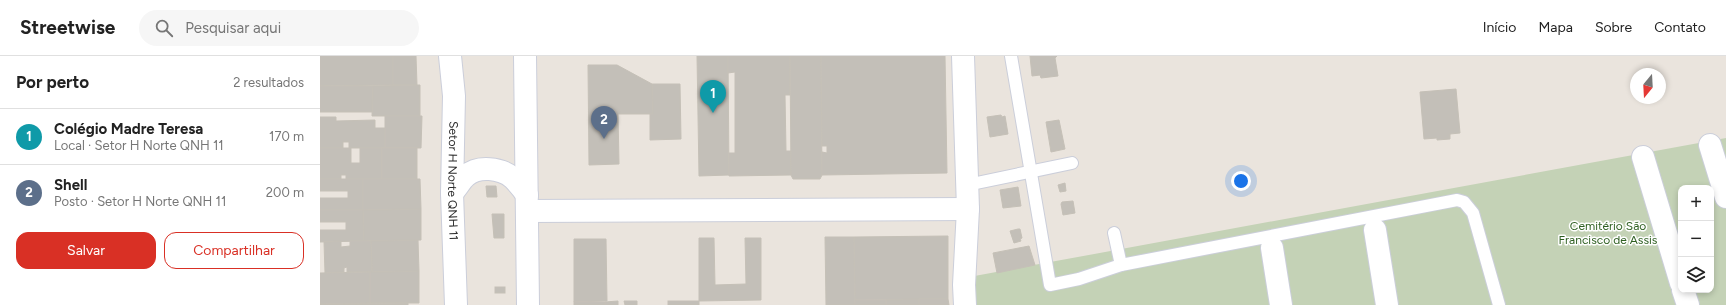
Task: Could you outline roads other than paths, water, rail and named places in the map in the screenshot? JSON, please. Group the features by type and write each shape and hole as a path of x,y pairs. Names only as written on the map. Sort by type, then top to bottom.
{"street":[{"name":"Setor H Norte QNH 11","path":"450,56 454,96 452,193 456,305"},
{"path":"526,56 528,305"},
{"path":"964,56 968,209 964,285 965,305"},
{"path":"1710,145 1726,197"},
{"path":"1643,157 1678,273"},
{"path":"452,193 466,176 474,170 483,169 503,172 513,178 527,203"},
{"path":"527,203 968,209"},
{"path":"1375,230 1387,305"},
{"path":"1272,248 1281,305"},
{"path":"1684,293 1688,305"}],"lane":[{"path":"1011,56 1050,285 1080,279 1120,265 1457,200 1464,202 1473,213 1499,305"},
{"path":"967,185 1072,163"},
{"path":"1114,233 1120,265"}],"place":[{"name":"Colégio Madre Teresa","path":"713,113"},
{"name":"Shell","path":"604,139"}],"park label":[{"name":"Cemitério São Francisco de Assis","path":"1608,233"}]}
